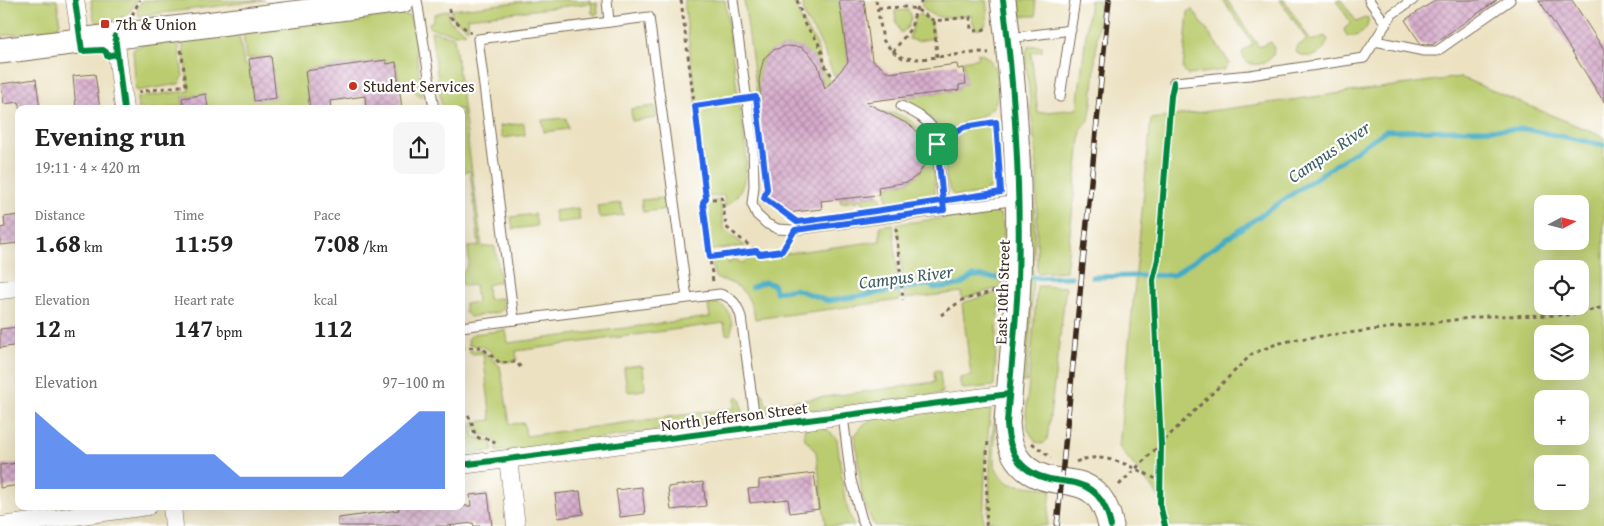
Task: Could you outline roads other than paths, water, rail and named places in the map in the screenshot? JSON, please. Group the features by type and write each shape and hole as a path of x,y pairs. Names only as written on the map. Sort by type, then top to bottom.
{"street":[{"path":"76,0 81,40"},
{"path":"0,50 402,0"},
{"name":"East 10th Street","path":"1003,0 997,39 1015,119 1018,200 1007,424 1008,438 1015,458 1022,465 1040,476 1074,482 1092,490 1104,504 1111,526"},
{"path":"115,36 124,105"},
{"path":"0,290 15,288"},
{"name":"North Jefferson Street","path":"465,465 1009,394"},
{"path":"501,460 516,526"},
{"path":"2,526 119,510"},
{"path":"172,510 174,526"}],"lane":[{"path":"417,0 433,105"},
{"path":"607,0 609,22"},
{"path":"733,0 754,172 752,204 757,215 767,224 778,229 1018,200"},
{"path":"1060,97 1075,0"},
{"path":"1369,0 1386,24"},
{"path":"1174,82 1250,75 1364,58 1392,14 1413,0"},
{"path":"1375,41 1432,52 1437,51 1510,0"},
{"path":"514,320 478,39 609,22 650,17 687,298"},
{"path":"997,39 1071,30"},
{"path":"901,106 918,114 935,131 944,210"},
{"path":"465,326 720,294 730,298 737,305 742,317 756,426"},
{"path":"843,416 851,480 865,526"}],"waterway":[{"name":"Campus River","path":"1092,277 1173,275 1385,131 1525,129 1604,145"},
{"name":"Campus River","path":"752,287 764,282 773,284 776,292 795,289 828,301 928,285 935,288 960,285 973,276 1010,279"},
{"name":"Campus River","path":"1024,278 1071,277"}],"railway":[{"path":"1057,526 1109,0"}],"place":[{"name":"7th & Union","path":"105,24"},
{"name":"Student Services","path":"353,86"}]}
